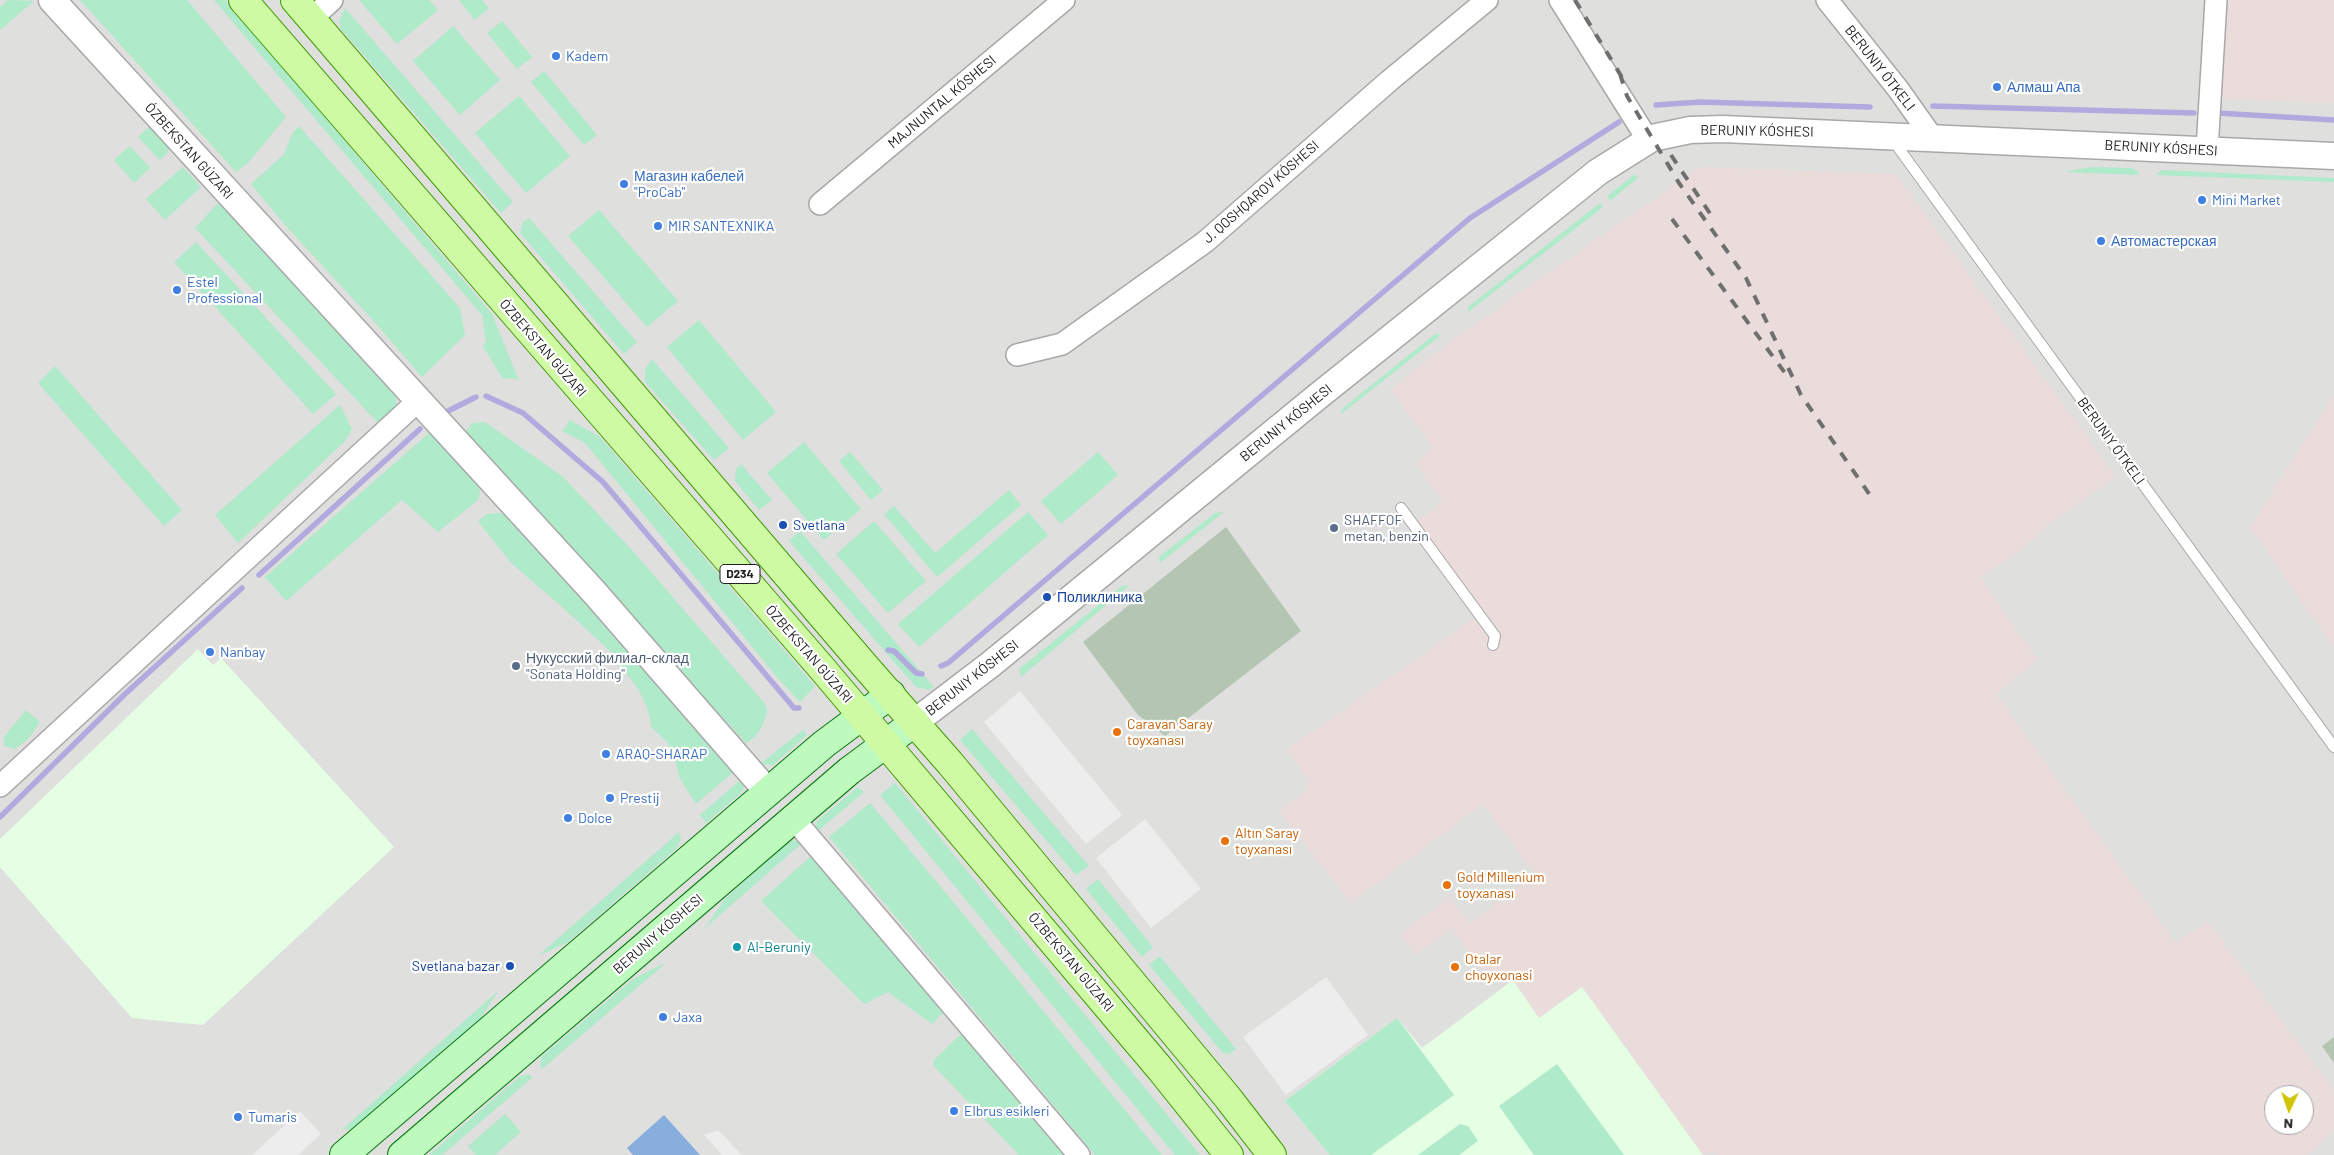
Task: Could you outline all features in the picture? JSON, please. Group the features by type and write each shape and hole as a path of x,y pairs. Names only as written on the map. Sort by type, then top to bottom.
{"main road":[{"name":"D234","path":"243,0 862,716 1142,1048 1229,1155"},
{"name":"D234","path":"303,9 915,722 1222,1090 1272,1155"},
{"path":"344,1155 824,744 891,694"},
{"name":"BERUNIY KÓSHESI","path":"402,1155 849,770 915,722"},
{"path":"824,744 838,744 846,748 850,760 849,770"}],"street":[{"path":"52,0 594,592 768,792"},
{"path":"303,9 332,0"},
{"name":"MAJNUNTAL KÓSHESI","path":"820,204 1064,0"},
{"name":"J. QOSHQAROV KÓSHESI","path":"1017,355 1062,344 1205,242 1389,81 1487,0"},
{"path":"1560,0 1648,140"},
{"name":"BERUNIY ÓTKELI","path":"1826,0 1898,90 1932,137"},
{"path":"2207,150 2216,0"},
{"name":"BERUNIY KÓSHESI","path":"915,722 992,664 1317,396 1591,178 1648,140 1690,130 1723,129 2334,156"},
{"path":"0,786 419,400"},
{"path":"793,818 1079,1155"}],"lane":[{"name":"BERUNIY ÓTKELI","path":"1889,135 2334,747"},
{"path":"1401,508 1495,636 1493,645"}],"shaded area":[{"path":"0,0 2334,0 2334,1155 0,1155"},
{"path":"8,0 34,1 0,30 0,7"},
{"path":"80,0 187,0 286,117 249,162 236,172"},
{"path":"214,0 225,0 492,314 519,381 513,378 503,379 483,346 486,341 482,315"},
{"path":"359,0 429,0 438,10 397,44"},
{"path":"459,0 482,0 489,8 475,20"},
{"path":"2226,0 2334,0 2334,103 2220,99"},
{"path":"345,8 513,202 501,213 341,29 339,21"},
{"path":"502,21 532,57 517,69 487,33"},
{"path":"453,26 500,80 460,115 413,61"},
{"path":"544,71 597,135 584,145 531,82"},
{"path":"519,96 570,156 526,193 475,133"},
{"path":"150,126 169,147 168,152 160,160 138,137"},
{"path":"299,126 460,308 465,335 422,377 379,327 285,225 251,184 284,154 292,134"},
{"path":"130,146 150,168 134,183 114,160"},
{"path":"183,167 201,187 165,220 146,199"},
{"path":"1700,167 1896,174 2116,477 2058,517 2018,552 1981,577 2037,659 1996,694 2176,943 2208,921 2334,1090 2334,1132 2307,1155 1716,1155 1712,1151 1703,1155 1581,988 1538,1018 1506,970 1491,982 1451,928 1416,955 1400,934 1450,897 1470,923 1535,874 1483,804 1351,903 1279,811 1306,791 1308,779 1286,750 1475,618 1411,526 1442,502 1415,463 1433,448 1390,389 1461,334"},
{"path":"2091,167 2132,168 2139,175 2063,172"},
{"path":"2161,170 2334,178 2334,182 2156,175"},
{"path":"1635,174 1638,178 1611,200 1607,196"},
{"path":"1600,203 1603,207 1468,312 1468,307"},
{"path":"217,204 230,207 396,391 396,406 379,424 195,228"},
{"path":"599,210 678,301 647,327 568,236"},
{"path":"529,218 637,342 624,354 520,233 523,222"},
{"path":"196,242 336,394 313,414 174,262"},
{"path":"699,320 776,412 743,440 667,347"},
{"path":"1435,334 1441,335 1341,414 1342,409"},
{"path":"652,359 729,448 714,460 645,382 645,369"},
{"path":"55,366 182,510 164,526 38,383"},
{"path":"2334,394 2334,648 2250,527"},
{"path":"340,405 352,429 345,441 238,543 215,515"},
{"path":"570,420 600,437 815,686 800,702 776,676 585,443 562,431"},
{"path":"485,422 562,476 632,550 766,705 767,712 763,725 755,737 746,743 462,436 472,423"},
{"path":"429,433 477,482 480,492 478,500 438,532 402,500 286,601 265,577"},
{"path":"804,442 861,509 824,540 767,473"},
{"path":"850,452 883,490 871,500 839,461"},
{"path":"1098,452 1118,475 1061,524 1041,501"},
{"path":"741,464 772,500 759,510 735,481 736,469"},
{"path":"1009,490 1021,505 937,577 884,514 894,506 935,553"},
{"path":"1028,512 1048,535 919,647 898,624"},
{"path":"1224,512 1160,563 1159,557 1215,513"},
{"path":"499,513 508,515 737,769 696,804 679,777 675,758 667,742 652,728 647,707 638,689 610,651 511,563 478,521 487,514"},
{"path":"874,521 926,581 888,613 836,554"},
{"path":"1226,527 1301,631 1165,736 1138,715 1083,642"},
{"path":"800,531 935,687 928,690 916,687 789,541"},
{"path":"1130,585 1021,677 1019,669 1122,586"},
{"path":"198,649 213,665 221,658 394,847 203,1025 132,1018 0,867 0,839"},
{"path":"1020,691 1122,815 1086,844 984,722"},
{"path":"26,710 40,722 28,739 15,749 4,746 4,737"},
{"path":"972,729 1089,866 1076,875 960,740"},
{"path":"803,730 807,735 773,765 760,764"},
{"path":"745,776 746,783 741,793 706,823 700,815"},
{"path":"895,783 1200,1155 1175,1155 880,795"},
{"path":"858,787 864,792 819,830 816,826 817,821"},
{"path":"870,803 1162,1155 1095,1155 829,837"},
{"path":"1145,819 1201,889 1151,928 1096,858"},
{"path":"679,832 681,839 677,848 568,942 538,956"},
{"path":"795,840 801,844 705,928 724,900 785,844"},
{"path":"811,856 943,1013 932,1024 888,992 864,1004 761,901"},
{"path":"1098,879 1153,947 1142,957 1086,889"},
{"path":"1160,956 1236,1049 1229,1054 1223,1053 1149,965"},
{"path":"667,962 541,1070 541,1057 633,979"},
{"path":"1326,977 1368,1035 1286,1095 1243,1037"},
{"path":"1513,980 1539,1018 1582,987 1703,1155 1330,1155 1285,1101 1397,1018 1422,1048"},
{"path":"499,990 480,1019 353,1130 343,1129"},
{"path":"1397,1018 1454,1095 1371,1155 1330,1155 1285,1101"},
{"path":"961,1034 1065,1155 1019,1155 933,1065 934,1060"},
{"path":"2334,1037 2334,1063 2322,1046"},
{"path":"1557,1064 1624,1155 1534,1155 1499,1106"},
{"path":"527,1074 533,1077 442,1155 429,1155 519,1077"},
{"path":"300,1111 321,1134 298,1155 252,1155"},
{"path":"505,1114 521,1132 495,1155 476,1155 468,1146"},
{"path":"664,1115 700,1155 633,1155 627,1148"},
{"path":"1460,1124 1468,1126 1478,1141 1459,1155 1418,1155"},
{"path":"718,1130 742,1155 722,1155 704,1135"}],"waterway":[{"path":"1656,105 1700,102 1870,107"},
{"path":"1933,106 2194,113"},
{"path":"2217,113 2334,120"},
{"path":"941,666 948,663 1470,218 1619,122"},
{"path":"486,396 523,413 603,482 794,708 799,708"},
{"path":"442,414 476,397"},
{"path":"259,575 420,429"},
{"path":"0,817 125,694 242,588"},
{"path":"888,650 894,651 916,673 922,674"}],"railway":[{"path":"1575,0 1623,79"},
{"path":"1620,74 1627,96 1679,183 1746,278 1801,395 1872,498"},
{"path":"1671,155 1711,215"},
{"path":"1672,219 1785,373"}],"place":[{"name":"Kadem","path":"556,56"},
{"name":"Алмаш Апа","path":"1997,87"},
{"name":"Магазин кабелей \"ProCab\"","path":"624,184"},
{"name":"Mini Market","path":"2202,200"},
{"name":"MIR SANTEXNIKA","path":"658,226"},
{"name":"Автомастерская","path":"2101,241"},
{"name":"Estel Professional","path":"177,290"},
{"name":"Svetlana","path":"783,525"},
{"name":"SHAFFOF metan, benzin","path":"1334,528"},
{"name":"Поликлиника","path":"1047,597"},
{"name":"Nanbay","path":"210,652"},
{"name":"Нукусский филиал-склад \"Sonata Holding\"","path":"516,666"},
{"name":"Caravan Saray toyxanası","path":"1117,732"},
{"name":"ARAQ-SHARAP","path":"606,754"},
{"name":"Prestij","path":"610,798"},
{"name":"Dolce","path":"568,818"},
{"name":"Altın Saray toyxanası","path":"1225,841"},
{"name":"Gold Millenium toyxanası","path":"1447,885"},
{"name":"Al-Beruniy","path":"737,947"},
{"name":"Svetlana bazar","path":"510,966"},
{"name":"Otalar choyxonasi","path":"1455,967"},
{"name":"Jaxa","path":"663,1017"},
{"name":"Elbrus esikleri","path":"954,1111"},
{"name":"Tumaris","path":"238,1117"}]}
